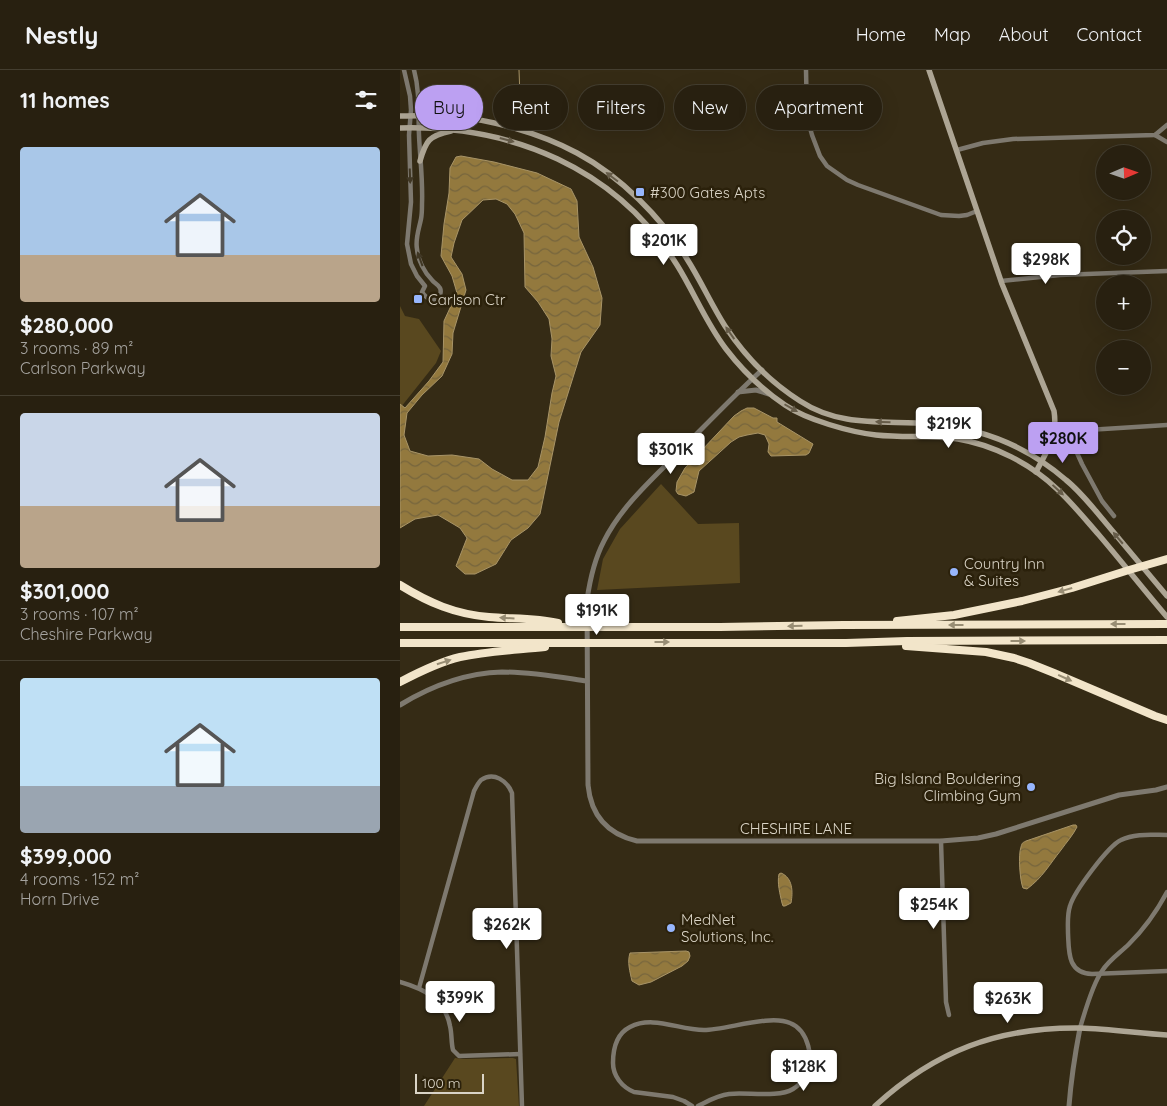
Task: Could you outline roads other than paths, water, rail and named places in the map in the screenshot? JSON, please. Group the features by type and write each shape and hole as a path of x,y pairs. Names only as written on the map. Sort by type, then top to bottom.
{"highway":[{"path":"844,625 964,613 1051,594 1167,559"},
{"path":"400,585 434,604 456,611 487,617 548,620 572,626"},
{"path":"400,627 1167,624"},
{"path":"400,643 1167,640"},
{"path":"846,642 997,654 1040,667 1167,720"},
{"path":"400,682 430,667 461,657 579,643"}],"main road":[{"path":"929,70 1001,281 1055,418 1053,439 1036,472"},
{"path":"400,116 415,116"},
{"path":"483,122 538,136 577,153 596,164 623,185 647,207 686,258 726,326 746,354 778,384 802,402 834,416 862,421 928,423 963,428 1002,440 1026,451 1078,490 1167,596"},
{"path":"400,128 415,127"},
{"path":"420,161 430,139 440,133 459,130 526,145 576,168 620,199 639,218 667,251 713,329 736,362 773,395 795,411 849,430 877,435 922,436 961,440 994,450 1014,459 1036,472 1066,498 1167,617"},
{"path":"875,1106 896,1087 920,1070 946,1056 981,1041 1017,1032 1080,1028 1167,1035"}],"street":[{"path":"404,70 410,96 411,116 409,135 412,202 407,244 411,264 425,286"},
{"path":"414,70 417,85"},
{"path":"806,70 808,123 820,156 832,170 858,185 941,215 959,216 977,211"},
{"path":"1155,135 1167,125"},
{"path":"419,130 422,204 417,249 422,266 431,280 441,290 438,297 430,300 422,292 431,280"},
{"path":"957,150 983,143 1014,139 1155,135 1167,142"},
{"path":"1001,281 1060,275 1167,271"},
{"name":"CHESHIRE LANE","path":"762,370 634,498 611,528 593,567 587,615 588,785 589,796 596,814 602,822 617,834 637,841 941,841 978,838 996,834 1118,795 1167,787"},
{"path":"738,392 756,390 773,395"},
{"path":"1055,428 1072,431 1167,425"},
{"path":"1072,431 1073,444 1082,464 1102,502 1114,516"},
{"path":"400,705 438,685 468,676 523,673 588,681"},
{"path":"420,988 474,791 481,780 494,776 504,781 510,787 512,793 522,1106"},
{"name":"CHESHIRE LANE","path":"1156,790 1167,792"},
{"path":"1167,835 1131,836 1124,838 1111,847 1073,898 1069,908 1068,920 1070,959 1084,973 1167,971"},
{"path":"941,841 946,1002 949,1015"},
{"path":"1069,1106 1071,1080 1080,1028 1100,974 1110,960 1145,927 1167,892"},
{"path":"400,982 420,988 436,1000 445,1012 451,1026 452,1050 455,1054 463,1057 520,1054"},
{"path":"692,1106 673,1097 634,1092 624,1086 613,1067 617,1041 622,1033 634,1025 648,1023 704,1030 778,1020 789,1022 797,1027 805,1036 809,1056 808,1068 803,1080 792,1089 778,1093 730,1094 715,1098 698,1106"}],"water":[{"path":"461,156 494,162 537,173 571,189 577,201 579,237 593,267 602,298 600,325 581,352 559,422 540,514 528,528 511,540 496,564 475,574 465,574 456,566 467,538 460,528 438,515 415,519 400,528 400,404 405,408 443,362 444,321 457,293 452,276 441,256 449,193 450,168 456,157","holes":["496,199 507,204 515,214 524,233 525,287 549,319 552,339 551,356 556,376 538,467 528,480 512,480 479,459 452,455 428,456 410,451 404,435 407,413 442,376 452,354 453,333 466,290 462,274 451,257 462,220 483,200"]},
{"path":"747,408 754,408 773,418 777,418 777,422 813,444 809,453 806,455 771,456 768,452 769,444 765,435 758,433 739,437 699,471 694,492 686,496 678,494 676,491 677,482 685,468 734,416"},
{"path":"1073,825 1077,827 1046,871 1027,889 1023,888 1020,862 1022,843"},
{"path":"781,873 788,878 792,890 791,903 785,906 782,903 778,877"},
{"path":"689,952 690,956 688,961 682,966 651,982 639,985 632,981 629,963 630,953"}],"waterway":[{"path":"519,70 520,85"}],"place":[{"name":"#300 Gates Apts","path":"640,192"},
{"name":"Carlson Ctr","path":"418,299"},
{"name":"Country Inn & Suites","path":"954,572"},
{"name":"Big Island Bouldering Climbing Gym","path":"1031,787"},
{"name":"MedNet Solutions, Inc.","path":"671,928"}]}
